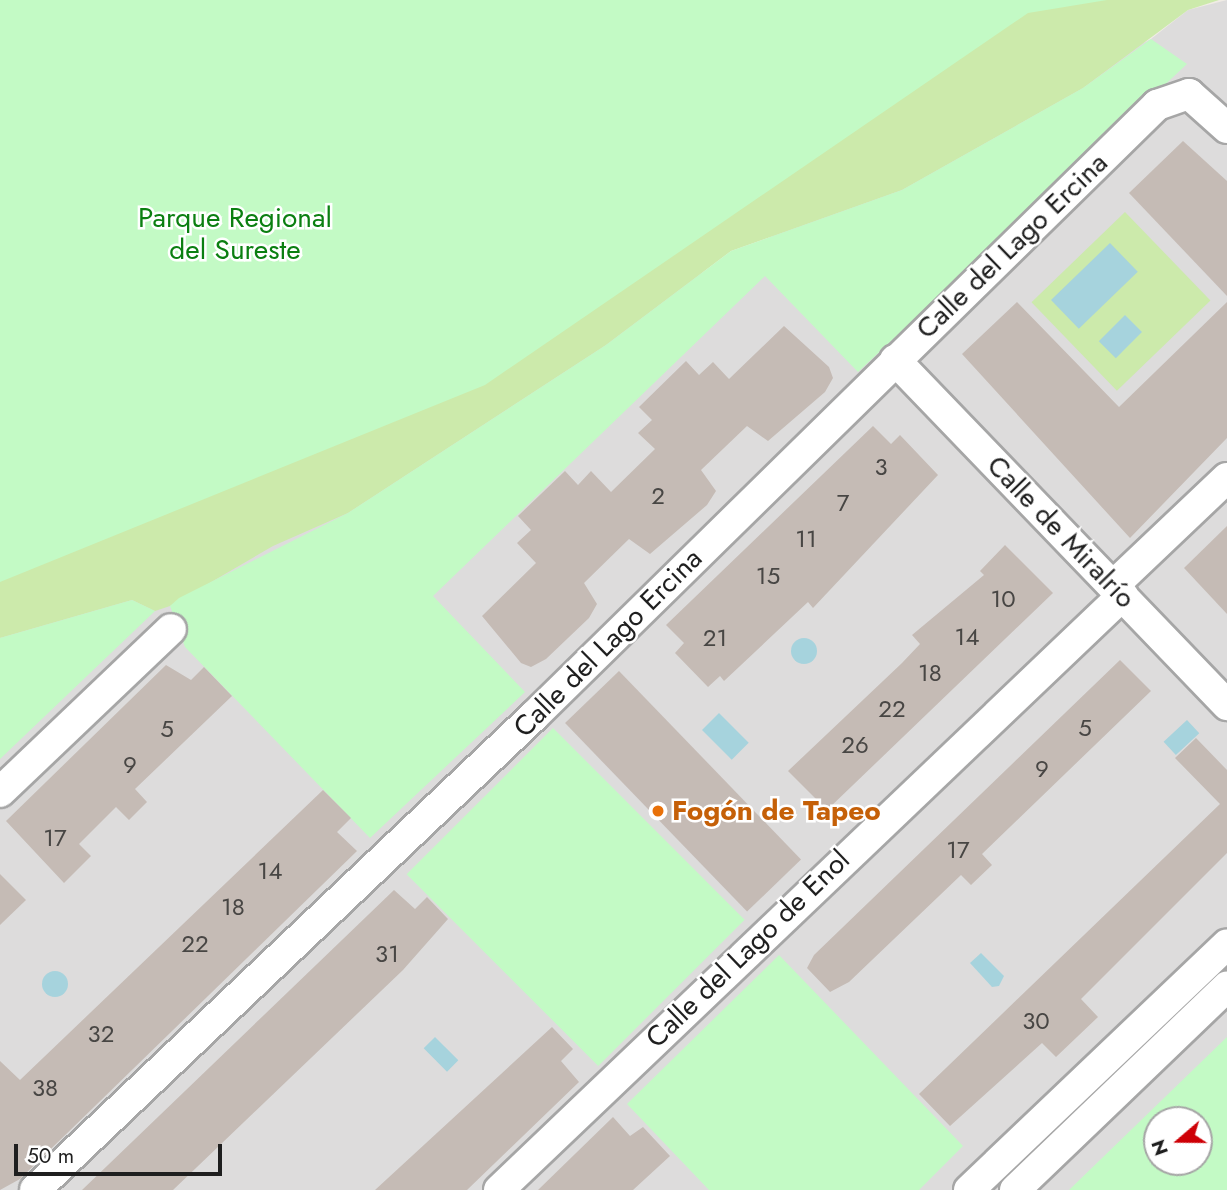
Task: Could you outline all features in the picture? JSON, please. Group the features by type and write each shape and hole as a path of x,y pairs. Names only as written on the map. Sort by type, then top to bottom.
{"street":[{"name":"Calle del Lago Ercina","path":"35,1190 514,735 1157,105 1178,94 1200,99 1227,128"},
{"name":"Calle de Miralrío","path":"895,360 1227,705"},
{"name":"Calle del Lago de Enol","path":"499,1190 1118,591 1227,478"},
{"path":"0,792 171,629"},
{"path":"969,1190 1227,944"},
{"path":"1015,1190 1227,987"}],"shaded area":[{"path":"1227,0 1227,1190 0,1190 0,638 1151,39 1188,10"}],"green space":[{"name":"Parque Regional del Sureste","path":"0,0 1219,0 1188,10 1083,88 902,190 731,251 606,345 348,513 273,546 170,606 155,611 132,600 0,638"},
{"name":"Parque Regional del Sureste","path":"0,0 1107,0 1028,13 485,385 0,582"},
{"path":"1151,39 1187,64 858,372 765,276 433,596 525,692 370,838 185,647 170,606 179,598 348,513 606,345 731,251 902,190 1083,88"},
{"path":"1125,212 1210,300 1117,391 1031,302"},
{"path":"132,600 155,611 0,759 0,638"},
{"path":"553,728 745,920 598,1066 407,874"},
{"path":"779,955 963,1146 919,1190 709,1190 627,1104"},
{"path":"1227,1037 1227,1190 1069,1190 1143,1118 1143,1176 1213,1176 1213,1106 1156,1106"}],"water":[{"path":"1110,243 1138,272 1079,329 1051,300"},
{"path":"1125,315 1142,332 1116,358 1099,341"},
{"path":"804,638 813,642 817,651 813,660 804,664 795,660 791,651 795,642"},
{"path":"719,713 749,743 732,760 702,730"},
{"path":"1187,720 1199,733 1176,755 1164,742"},
{"path":"981,953 1004,976 999,986 992,987 970,963"},
{"path":"55,971 64,975 68,984 64,993 55,997 46,993 42,984 46,975"},
{"path":"435,1037 458,1060 447,1072 424,1048"}],"building":[{"path":"1183,141 1227,181 1227,296 1129,193"},
{"path":"1017,302 1119,407 1227,302 1227,438 1130,538 962,354"},
{"path":"784,326 829,367 833,378 825,392 768,441 747,426 701,470 716,491 707,505 650,554 629,539 584,583 597,604 589,618 546,659 531,667 521,663 482,616 536,563 517,543 531,530 518,516 565,471 578,485 591,471 611,492 655,449 638,433 652,420 639,407 686,361 699,375 713,362 729,379"},
{"path":"873,426 891,444 900,435 938,475 813,608 808,602 724,681 720,676 708,687 675,653 684,643 666,625"},
{"path":"1227,526 1227,614 1184,568"},
{"path":"1005,545 1053,593 827,810 788,771 902,663 920,644 912,635 984,575 980,571"},
{"path":"1120,660 1151,691 982,854 992,865 971,885 961,875 849,982 830,992 807,968 814,955"},
{"path":"166,665 191,680 204,667 232,696 135,789 147,802 129,820 116,807 79,844 91,856 64,883 6,821"},
{"path":"619,671 801,859 747,912 565,723"},
{"path":"1196,738 1227,770 1227,853 1081,999 1098,1017 1056,1057 1042,1043 950,1126 919,1094 1220,804 1175,758"},
{"path":"323,790 351,818 337,832 357,851 20,1179 0,1190 0,1061 20,1080"},
{"path":"0,874 26,900 0,925"},
{"path":"394,890 415,909 427,897 448,919 403,970 173,1190 82,1190"},
{"path":"552,1027 573,1049 561,1061 579,1082 467,1190 375,1190"},
{"path":"613,1117 630,1136 643,1127 670,1156 633,1190 538,1190"}],"place":[{"name":"Fogón de Tapeo","path":"658,811"}]}
